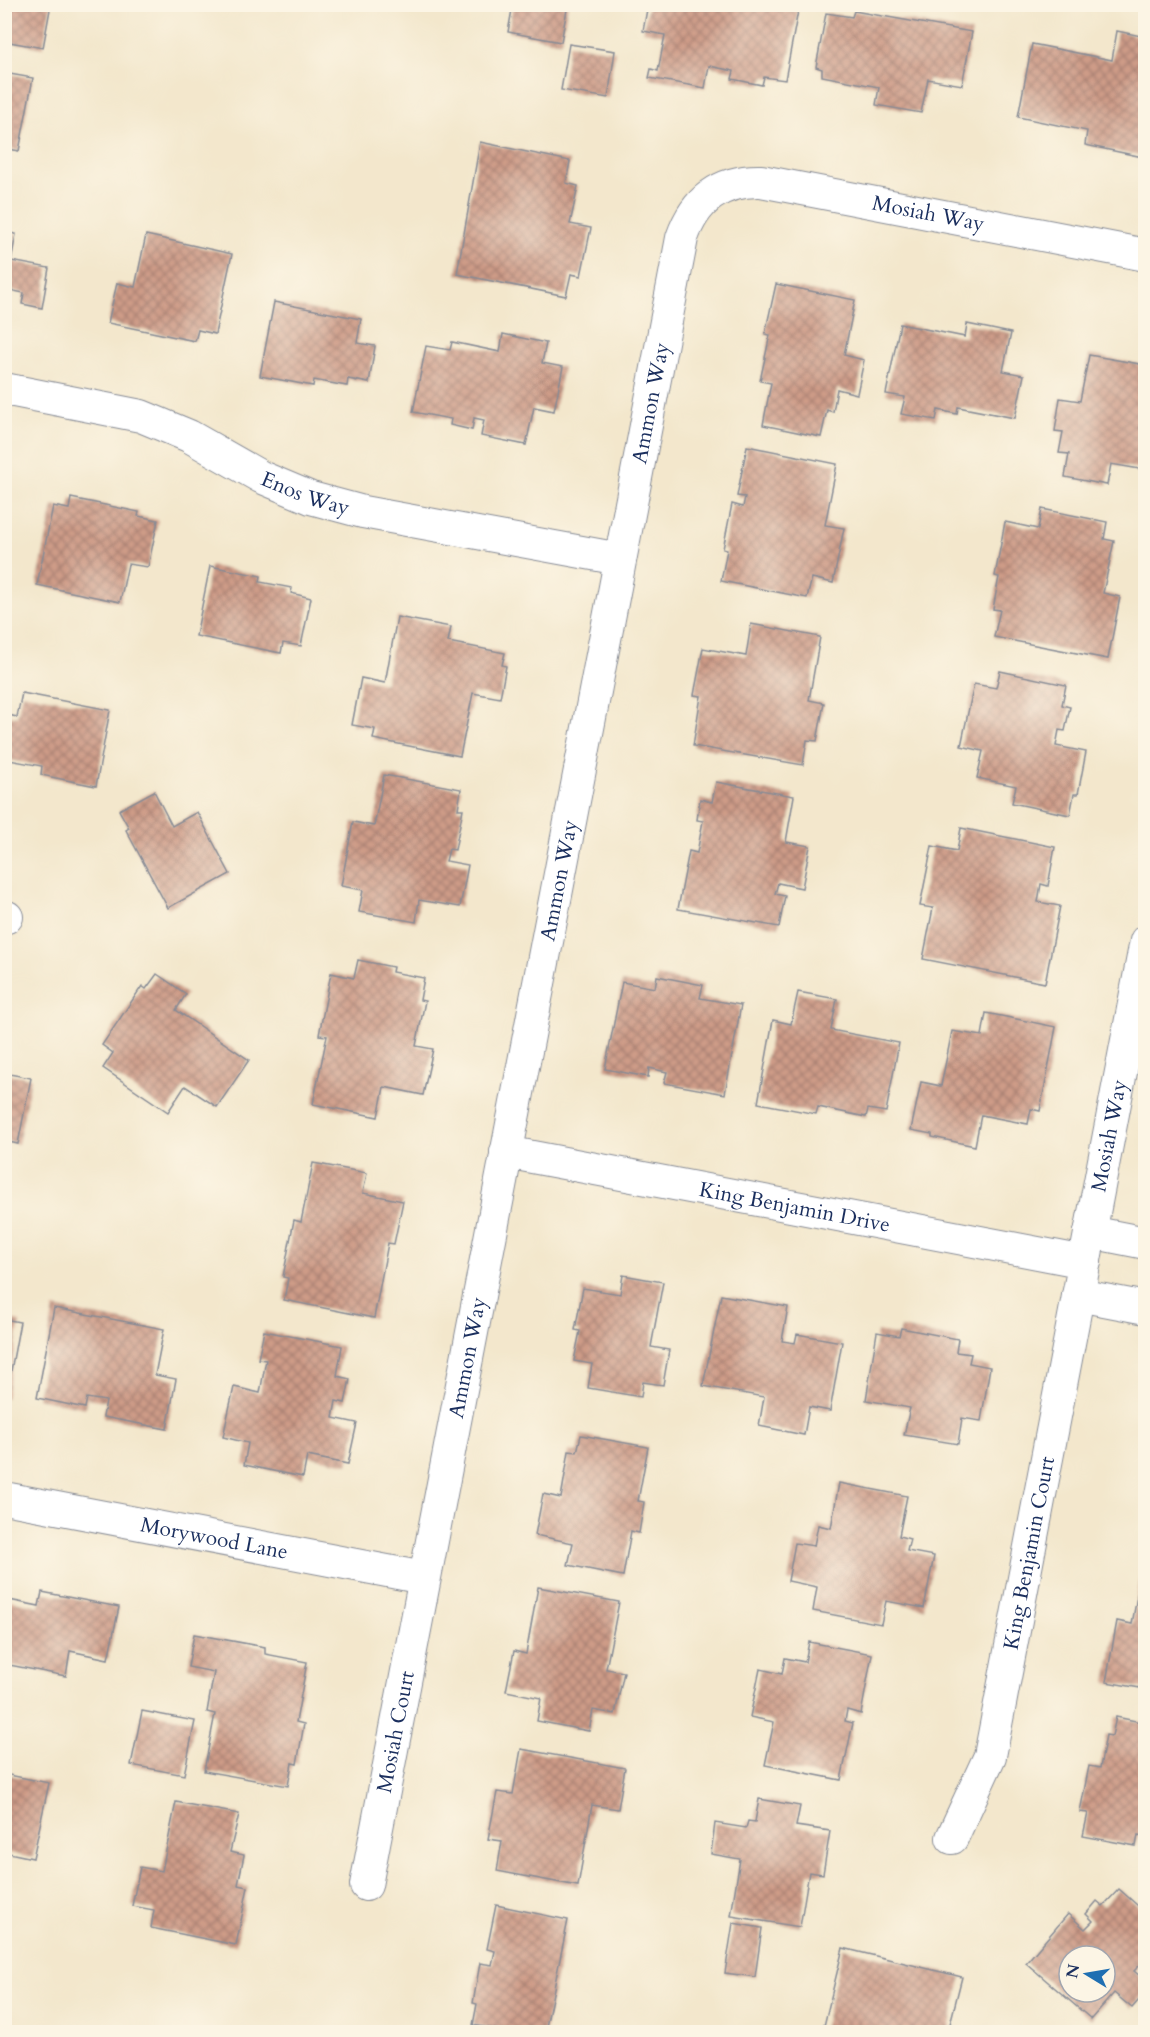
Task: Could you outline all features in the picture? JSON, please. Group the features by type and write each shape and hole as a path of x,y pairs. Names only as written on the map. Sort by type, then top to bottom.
{"street":[{"name":"Mosiah Way","path":"713,192 744,180 761,181 1146,255"},
{"name":"Ammon Way","path":"424,1578 682,238 693,212 713,192"},
{"name":"Enos Way","path":"4,389 141,416 189,436 261,477 311,498 363,512 620,559"},
{"name":"Mosiah Way","path":"1087,1247 1146,941"},
{"name":"King Benjamin Drive","path":"506,1152 1087,1247 1146,1243"},
{"name":"King Benjamin Court","path":"952,1838 990,1756 1087,1247"},
{"path":"1078,1295 1146,1308"},
{"name":"Morywood Lane","path":"4,1498 424,1578"},
{"name":"Mosiah Court","path":"366,1885 424,1578"}],"building":[{"path":"4,4 51,4 43,48 4,41"},
{"path":"513,4 568,4 561,42 508,32"},
{"path":"648,4 749,4 798,11 785,80 764,77 762,85 732,79 734,71 709,66 705,88 649,78 651,69 658,71 665,35 643,31"},
{"path":"854,11 972,32 962,85 928,79 921,113 876,105 879,87 822,76 822,69 816,67 826,13 852,17"},
{"path":"1117,31 1146,37 1146,144 1143,157 1085,145 1087,131 1018,117 1032,44 1112,60"},
{"path":"569,44 615,51 608,98 561,90"},
{"path":"4,73 33,78 19,151 4,148"},
{"path":"480,142 570,161 566,183 578,186 570,224 591,228 581,276 571,274 566,296 457,274"},
{"path":"4,232 16,234 11,261 49,268 42,308 22,304 24,293 4,289"},
{"path":"146,235 232,254 215,334 198,330 195,341 108,323 117,283 135,287"},
{"path":"776,284 855,300 844,355 864,360 857,394 837,389 833,412 827,410 821,437 763,425 771,383 760,381 770,335 765,334"},
{"path":"274,302 361,319 357,343 375,346 369,383 348,379 347,386 314,380 313,386 260,376"},
{"path":"900,324 965,337 967,324 1011,333 1003,371 1024,375 1015,418 958,407 957,414 938,410 936,420 901,414 905,397 886,394"},
{"path":"503,334 546,343 542,363 563,367 554,411 534,407 526,445 481,436 484,420 474,418 472,430 450,425 451,419 413,412 426,346 450,350 452,342 500,352"},
{"path":"1089,355 1145,365 1146,403 1140,428 1146,429 1146,470 1111,464 1107,485 1065,477 1069,454 1059,453 1063,432 1055,431 1060,398 1080,401"},
{"path":"747,446 837,464 825,525 844,528 833,583 812,578 807,598 721,581 727,550 723,549 732,504 743,507 745,497 737,496"},
{"path":"71,498 139,512 138,516 158,520 148,567 128,564 120,602 37,585 53,506 69,509"},
{"path":"1042,509 1107,522 1104,539 1114,541 1103,593 1120,597 1108,659 994,637 1000,610 993,609 999,577 995,576 1005,522 1038,529"},
{"path":"210,566 261,576 260,582 292,588 291,593 311,598 301,646 283,643 281,653 196,636"},
{"path":"397,617 451,627 448,642 505,653 502,665 506,666 500,698 473,693 460,756 373,739 375,729 352,725 361,678 385,683"},
{"path":"751,624 820,637 809,700 824,703 817,741 807,740 803,765 693,746 701,696 694,695 703,648 746,656"},
{"path":"1000,671 1066,685 1062,705 1070,707 1065,731 1059,730 1056,746 1086,752 1078,794 1074,794 1070,815 1012,803 1016,786 977,778 983,751 961,746 974,684 996,688"},
{"path":"22,693 110,710 96,786 41,775 42,766 9,760 11,752 4,751 4,714 17,717"},
{"path":"384,775 461,789 458,809 463,809 455,850 449,849 446,861 468,865 460,907 419,900 416,922 359,912 363,890 341,886 353,822 374,826"},
{"path":"716,782 794,796 786,842 810,846 802,888 778,883 775,894 785,896 779,927 678,909 689,851 697,853 703,821 697,820 700,799 712,802"},
{"path":"154,791 172,826 197,812 230,874 168,908 126,830 129,828 119,810"},
{"path":"961,828 1055,847 1048,886 1041,884 1038,902 1060,906 1045,983 923,959 933,908 920,906 932,846 957,851"},
{"path":"358,960 393,967 392,972 424,978 420,1000 425,1001 416,1046 433,1049 423,1095 384,1087 378,1117 313,1104 327,1036 319,1035 331,973 354,978"},
{"path":"157,974 186,994 176,1010 249,1060 217,1107 185,1086 168,1112 103,1068 113,1053 102,1045 142,986 146,989"},
{"path":"657,976 703,985 700,998 741,1005 725,1094 664,1083 667,1072 649,1068 648,1077 605,1069 622,982 655,988"},
{"path":"798,992 837,999 831,1030 899,1043 886,1112 868,1109 866,1117 818,1107 816,1114 758,1103 773,1020 791,1024"},
{"path":"986,1013 1056,1027 1040,1111 1031,1109 1028,1124 981,1115 975,1146 911,1130 921,1082 941,1086 952,1031 982,1036"},
{"path":"4,1073 31,1078 18,1144 4,1141"},
{"path":"313,1163 367,1173 363,1193 403,1201 394,1244 388,1243 374,1318 284,1300 288,1278 283,1277 294,1220 301,1222"},
{"path":"623,1275 663,1282 651,1347 669,1350 663,1385 643,1382 641,1397 588,1388 592,1364 574,1361 580,1331 575,1330 583,1288 620,1294"},
{"path":"721,1295 788,1307 782,1341 795,1343 797,1334 842,1342 830,1411 809,1407 804,1435 759,1426 764,1397 703,1386"},
{"path":"54,1308 164,1329 155,1375 176,1379 167,1429 103,1417 106,1401 87,1398 85,1408 37,1398"},
{"path":"4,1319 20,1322 6,1398 4,1398"},
{"path":"901,1328 958,1339 956,1352 971,1354 969,1363 990,1367 981,1421 962,1418 958,1444 904,1435 910,1408 866,1400 877,1332 899,1336"},
{"path":"264,1331 342,1346 337,1376 350,1379 345,1403 336,1401 333,1418 357,1423 348,1464 307,1456 303,1477 244,1465 248,1443 223,1437 234,1387 260,1393 266,1360 258,1359"},
{"path":"581,1435 648,1447 638,1501 644,1502 639,1533 631,1531 623,1576 568,1565 573,1543 535,1535 543,1494 561,1498 569,1451 577,1452"},
{"path":"839,1483 907,1496 899,1536 910,1539 907,1551 934,1556 924,1608 886,1601 881,1624 813,1611 817,1587 788,1581 795,1543 814,1546 818,1525 831,1528"},
{"path":"1144,1558 1146,1558 1146,1689 1106,1682 1117,1621 1132,1624"},
{"path":"538,1587 619,1602 606,1669 624,1672 615,1714 593,1710 589,1731 537,1721 541,1698 506,1691 514,1651 526,1654"},
{"path":"42,1592 119,1607 108,1659 70,1651 66,1676 4,1664 4,1599 39,1606"},
{"path":"194,1634 265,1647 265,1654 307,1662 296,1722 304,1724 297,1764 292,1763 288,1786 204,1771 215,1714 207,1712 214,1672 188,1667"},
{"path":"809,1642 872,1654 861,1714 847,1710 845,1721 853,1723 841,1780 765,1765 774,1722 750,1717 760,1669 782,1674 785,1658 805,1662"},
{"path":"142,1711 195,1721 184,1775 131,1765"},
{"path":"1116,1717 1146,1723 1146,1837 1138,1835 1136,1846 1083,1836 1088,1813 1080,1812 1089,1766 1100,1768 1106,1735 1112,1736"},
{"path":"521,1749 625,1768 618,1809 592,1805 578,1886 497,1871 502,1841 488,1839 497,1792 513,1794"},
{"path":"4,1774 49,1783 33,1858 4,1852"},
{"path":"759,1799 800,1806 796,1826 830,1831 823,1874 809,1872 800,1927 731,1916 740,1859 711,1854 715,1823 746,1828 748,1821 755,1822"},
{"path":"176,1802 239,1814 230,1852 244,1855 238,1885 248,1887 236,1945 151,1928 154,1910 132,1906 140,1867 162,1871"},
{"path":"1119,1889 1146,1913 1146,1959 1134,1971 1146,1981 1146,1992 1132,2008 1117,1996 1117,1944 1057,1944 1057,1990 1026,1963 1068,1914 1085,1929 1093,1921 1086,1914 1097,1901 1103,1906"},
{"path":"496,1905 568,1920 545,2032 510,2032 473,2025 477,2004 473,2003 480,1963 492,1965 495,1951 487,1949"},
{"path":"733,1923 762,1928 755,1977 725,1973"},
{"path":"843,1948 962,1977 948,2032 903,2030 902,2032 880,2032 858,2027 857,2032 823,2030"},
{"path":"1074,2004 1104,2004 1091,2019"}]}
